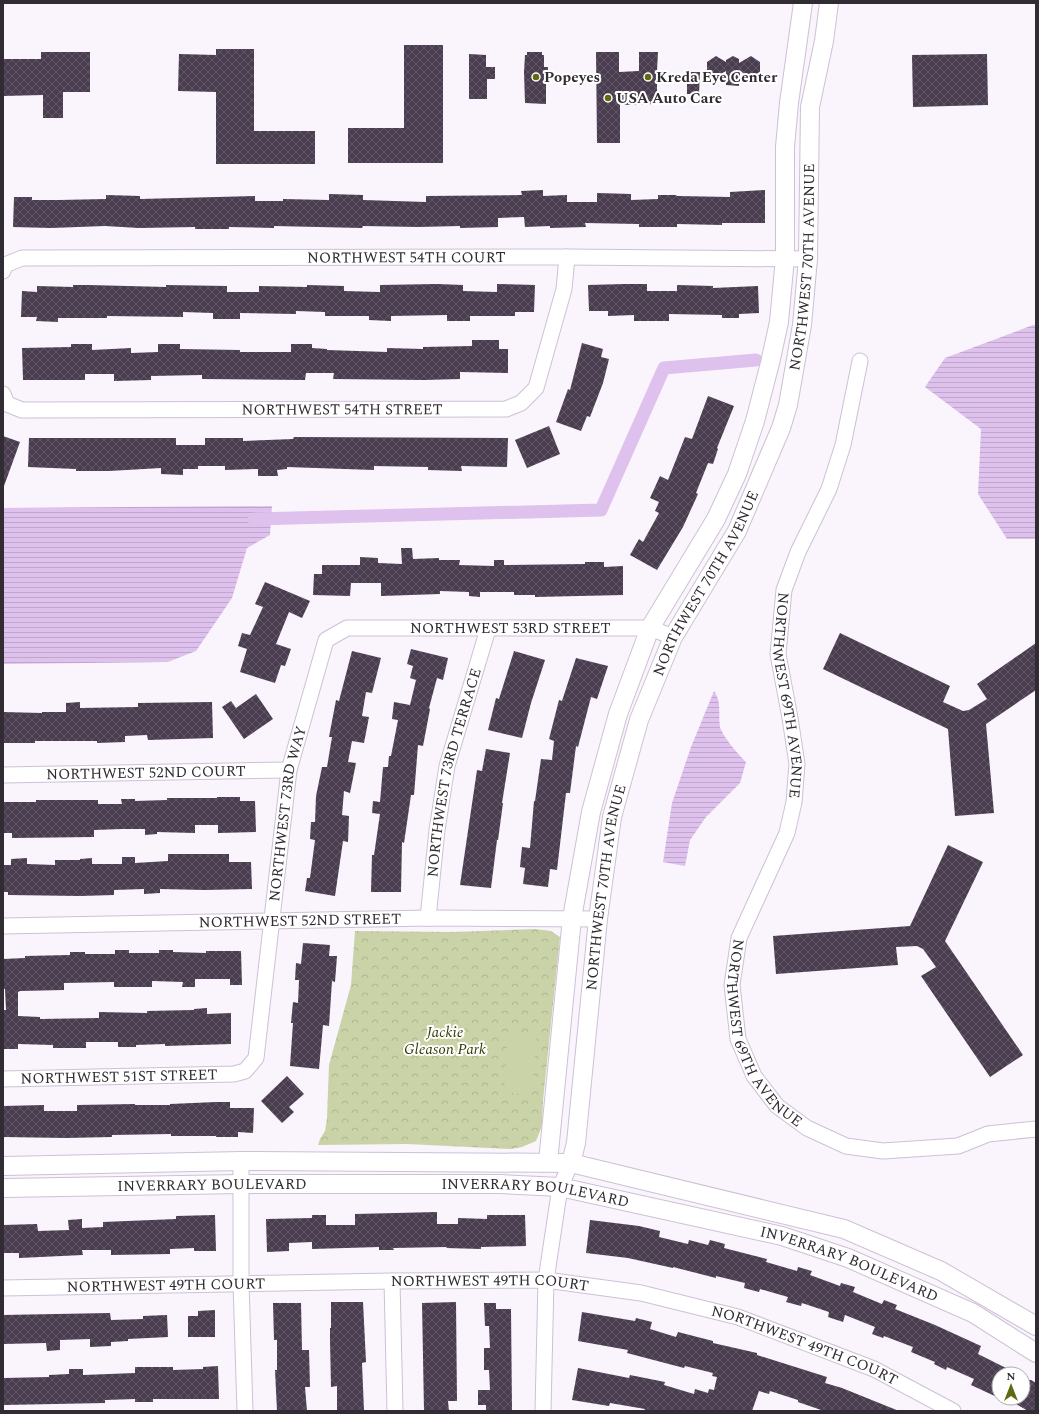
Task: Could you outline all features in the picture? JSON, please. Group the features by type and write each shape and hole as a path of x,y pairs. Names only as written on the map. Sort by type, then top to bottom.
{"street":[{"name":"NORTHWEST 70TH AVENUE","path":"548,1162 572,918 591,812 618,714 650,628 716,519 733,482 755,421 770,363 779,322 785,258 785,147 789,103 803,3"},
{"name":"NORTHWEST 70TH AVENUE","path":"571,1163 576,1143 598,919 612,817 638,720 673,637 737,531 782,428 788,405 802,326 808,259 810,107 824,41 829,3"},
{"name":"NORTHWEST 54TH COURT","path":"4,268 22,258 567,257 808,259"},
{"name":"NORTHWEST 54TH STREET","path":"5,399 22,410 506,409 521,403 536,388 564,289 567,257"},
{"name":"NORTHWEST 69TH AVENUE","path":"860,361 843,445 829,490 798,552 784,590 778,654 790,718 796,764 794,802 787,833 738,938 732,985 738,1039 754,1076 777,1106 807,1128 846,1146 883,1151 958,1146 988,1134 1036,1129"},
{"path":"733,482 755,490"},
{"name":"NORTHWEST 53RD STREET","path":"347,628 650,628 673,637"},
{"name":"NORTHWEST 73RD WAY","path":"234,1074 245,1071 256,1058 289,770 326,640 347,628"},
{"name":"NORTHWEST 73RD TERRACE","path":"428,918 437,830 447,766 488,629"},
{"name":"NORTHWEST 52ND COURT","path":"3,775 289,770"},
{"name":"NORTHWEST 52ND STREET","path":"3,926 428,918 598,919"},
{"name":"NORTHWEST 51ST STREET","path":"3,1079 234,1074"},
{"path":"241,1161 241,1283 245,1411"},
{"name":"INVERRARY BOULEVARD","path":"3,1166 241,1161 571,1163 844,1229 941,1271 1036,1326"},
{"path":"548,1162 560,1187"},
{"path":"543,1411 546,1280 560,1187 571,1163"},
{"name":"INVERRARY BOULEVARD","path":"3,1188 241,1184 494,1184 560,1187 782,1236 848,1258 973,1314 1036,1353"},
{"name":"NORTHWEST 49TH COURT","path":"3,1288 241,1283 546,1280 641,1292 738,1317 874,1369 953,1411"},
{"path":"392,1281 395,1411"}],"green space":[{"name":"Jackie Gleason Park","path":"535,929 551,931 560,937 543,1101 542,1126 536,1141 522,1147 511,1149 407,1144 318,1145 325,1131 327,1118 329,1065 351,985 355,931 453,932"},
{"path":"508,1034 537,1035 531,1095 504,1092"}],"shaded area":[{"path":"1036,325 1036,539 1007,539 978,494 981,429 925,387 945,358"},
{"path":"272,506 270,535 247,548 232,598 196,651 168,662 3,664 3,508"},
{"path":"714,691 718,699 719,722 724,736 746,762 740,783 706,817 690,840 685,866 663,862 672,803 691,747"}],"building":[{"path":"404,45 443,45 443,163 348,163 348,128 404,128"},
{"path":"216,49 254,49 254,131 315,131 315,164 216,164 216,92 178,91 179,54 216,55"},
{"path":"41,52 90,52 90,92 63,92 63,118 43,118 43,95 3,96 3,59 41,59"},
{"name":"Popeyes","path":"527,52 542,52 542,55 544,55 544,67 548,67 546,104 525,103 524,72 525,55 527,55"},
{"path":"596,52 619,52 619,72 639,71 639,52 658,52 657,71 660,71 660,83 657,82 657,104 620,105 620,143 597,143"},
{"path":"469,54 486,55 486,67 495,67 495,79 487,79 487,99 469,99"},
{"path":"987,54 988,105 913,107 912,55"},
{"path":"716,56 726,62 726,60 733,56 739,59 739,63 751,56 760,62 760,72 750,78 739,70 739,86 726,85 726,71 715,77 707,72 707,62"},
{"path":"687,72 700,72 699,94 687,94"},
{"path":"543,190 543,196 567,195 567,202 597,202 597,193 631,194 631,200 658,199 658,195 730,197 730,192 765,190 765,223 722,223 722,225 677,224 677,227 639,227 639,224 585,223 586,227 550,228 550,226 525,227 524,217 498,218 498,227 460,228 460,226 363,226 362,228 274,226 274,228 229,227 229,229 105,226 51,228 13,227 14,197 32,197 32,200 59,200 106,199 106,195 140,196 140,199 255,196 255,201 283,201 283,199 329,200 329,194 363,195 363,200 426,202 426,196 522,195 521,191"},
{"path":"497,284 535,285 534,312 515,312 515,316 470,316 470,321 447,321 447,315 391,316 391,321 369,320 369,316 325,316 325,312 296,311 296,314 240,313 240,319 213,319 213,313 183,312 183,317 107,316 107,318 58,318 58,322 36,321 37,317 21,317 22,291 37,292 37,286 227,286 227,292 259,292 259,286 307,287 307,285 344,286 344,291 380,292 380,285 463,285 463,291 497,292"},
{"path":"647,284 647,291 677,291 677,285 713,286 713,288 758,286 759,313 739,314 739,318 722,318 722,315 669,314 669,321 634,321 634,315 608,316 608,311 589,311 588,285"},
{"path":"472,340 499,340 499,349 508,349 508,373 460,372 460,379 424,380 333,379 334,373 306,373 305,380 202,379 202,375 151,376 151,380 114,381 114,374 85,374 85,380 23,380 22,348 71,347 71,344 92,344 92,350 131,348 131,353 158,352 158,344 180,344 180,349 240,350 240,352 291,352 291,344 312,344 312,348 327,350 387,352 387,348 423,349 423,347 472,346"},
{"path":"582,343 603,349 601,357 609,359 603,383 590,417 587,416 581,431 556,422 568,389 570,390"},
{"path":"708,396 734,406 717,448 718,449 713,464 708,463 696,493 698,494 683,527 657,570 630,555 639,539 643,542 659,513 655,511 659,502 650,498 660,476 668,480 685,437 692,439"},
{"path":"549,426 560,454 527,468 515,440"},
{"path":"3,436 20,442 4,486 3,486"},
{"path":"294,437 508,438 507,467 461,466 462,471 428,470 428,467 374,466 374,470 287,467 287,469 277,470 278,476 258,476 258,469 225,470 225,466 198,466 198,469 183,469 183,475 161,474 161,468 76,471 76,469 28,467 29,438 176,438 176,445 205,445 205,438 243,438 243,441 293,439"},
{"path":"401,548 412,548 413,559 439,558 439,560 460,560 459,565 494,566 494,560 504,560 504,565 585,564 585,562 604,562 604,567 623,566 623,595 535,597 535,595 514,595 514,592 480,592 480,597 469,596 469,592 440,591 440,594 381,596 381,583 351,583 350,596 313,595 314,574 322,574 322,565 360,565 360,557 378,558 378,563 402,564"},
{"path":"265,582 310,601 302,618 289,612 276,644 291,649 285,666 281,665 275,683 240,672 247,649 238,646 242,633 250,635 263,607 255,604"},
{"path":"840,633 950,686 943,702 963,711 969,710 987,699 977,684 1036,643 1036,690 986,724 994,813 955,816 948,729 823,669"},
{"path":"411,649 448,658 443,680 437,678 429,708 423,746 418,745 414,795 411,795 404,843 402,842 401,892 371,892 372,855 374,855 380,814 372,813 373,801 380,802 383,767 388,767 389,756 391,756 398,720 392,719 394,702 410,705 416,680 410,678 413,666 407,664"},
{"path":"352,651 381,658 372,693 366,692 362,716 369,717 364,743 352,741 348,762 356,763 350,793 344,791 342,815 349,816 348,842 343,841 335,896 305,891 307,878 310,878 315,840 310,839 311,822 315,822 316,796 322,767 327,767 332,737 329,737 336,700 339,701"},
{"path":"514,651 545,660 531,703 522,738 488,730 496,698 499,699"},
{"path":"576,658 608,666 597,699 591,697 578,747 576,746 570,793 566,793 557,870 550,869 548,887 523,884 525,868 520,867 522,847 530,848 534,801 541,759 552,760 554,741 549,739 559,700 562,701"},
{"path":"256,694 273,719 244,739 222,707 231,701 236,708"},
{"path":"80,702 80,708 138,707 138,703 212,702 213,738 148,740 147,735 125,736 125,742 97,743 97,741 35,741 35,743 3,743 3,712 66,712 66,703"},
{"path":"486,749 510,753 491,888 460,885 477,770 482,771"},
{"path":"240,797 240,801 255,801 256,832 218,833 218,825 195,825 195,833 157,832 157,834 145,835 145,829 122,829 94,830 94,837 12,838 12,833 3,833 3,802 36,802 36,800 98,800 98,804 122,804 121,799 135,799 135,801 167,800 167,798"},
{"path":"948,845 983,862 945,941 1023,1055 990,1077 921,976 936,967 923,949 917,946 896,947 898,965 776,974 773,936 910,926"},
{"path":"168,854 229,854 229,862 251,862 252,889 160,889 160,893 144,894 144,889 114,890 114,895 80,896 8,895 8,892 3,892 3,865 11,865 11,859 27,858 27,864 55,865 55,860 80,860 92,858 92,864 122,864 122,857 135,857 135,863 168,861"},
{"path":"303,943 330,945 329,956 337,956 335,982 332,981 329,1026 323,1025 319,1069 290,1066 293,1002 298,1003 299,980 295,980 296,963 301,964"},
{"path":"115,950 129,950 129,953 159,953 159,950 206,953 206,951 241,951 242,985 230,985 230,979 195,979 195,987 182,987 183,982 152,981 152,987 114,987 114,982 64,983 64,990 18,992 18,1016 40,1017 40,1019 99,1018 99,1012 147,1013 147,1011 194,1010 207,1008 207,1014 231,1013 231,1044 165,1046 165,1044 118,1047 118,1042 86,1042 86,1048 53,1048 53,1045 18,1044 18,1049 3,1049 3,1010 6,1010 5,989 3,989 3,959 25,958 25,956 70,955 70,952 85,952 85,954 115,954"},
{"path":"287,1076 304,1094 289,1107 294,1112 282,1123 261,1101"},
{"path":"230,1102 230,1108 254,1108 253,1133 238,1132 238,1137 171,1136 171,1134 112,1135 112,1137 66,1138 3,1137 3,1106 44,1105 44,1111 77,1111 77,1105 170,1105"},
{"path":"437,1212 437,1224 458,1224 458,1218 487,1219 487,1215 525,1215 526,1246 481,1247 481,1249 446,1248 447,1247 393,1248 394,1250 379,1250 379,1247 312,1249 312,1242 289,1243 289,1251 267,1252 266,1219 312,1218 312,1215 326,1215 326,1225 355,1225 355,1214"},
{"path":"215,1215 216,1251 194,1251 194,1248 170,1249 170,1254 111,1255 111,1250 82,1250 83,1255 19,1258 19,1253 3,1253 3,1225 37,1224 38,1231 69,1230 68,1220 82,1219 82,1228 103,1227 103,1222 176,1219 176,1216"},
{"path":"590,1220 639,1226 660,1231 659,1237 688,1244 689,1240 708,1245 710,1240 725,1244 724,1248 767,1259 766,1262 797,1271 798,1267 812,1271 810,1275 840,1286 841,1283 855,1287 853,1292 882,1304 884,1300 897,1305 895,1309 981,1346 978,1354 1002,1366 991,1366 991,1394 971,1385 974,1379 947,1367 946,1370 934,1364 935,1362 911,1352 913,1347 884,1336 883,1338 872,1334 875,1327 845,1315 843,1322 828,1317 829,1312 802,1303 801,1306 786,1302 788,1297 760,1289 759,1292 744,1288 745,1283 716,1276 716,1278 628,1258 586,1253"},
{"path":"331,1302 363,1302 366,1362 362,1363 364,1411 337,1411 337,1386 331,1387"},
{"path":"456,1302 457,1401 448,1401 449,1411 424,1411 422,1303"},
{"path":"273,1303 301,1303 302,1350 309,1350 310,1387 305,1387 307,1411 277,1411 275,1370 277,1370 277,1340 274,1340"},
{"path":"484,1303 496,1303 496,1309 511,1309 512,1411 486,1411 486,1405 478,1405 478,1390 490,1390 489,1370 484,1370 484,1348 490,1348 489,1326 485,1326"},
{"path":"215,1310 215,1337 188,1337 188,1316 198,1316 198,1311"},
{"path":"582,1312 635,1321 636,1318 652,1322 650,1329 676,1337 678,1332 713,1341 713,1343 757,1353 757,1355 827,1377 825,1383 842,1388 899,1411 824,1411 798,1402 798,1400 770,1391 769,1394 759,1391 752,1411 644,1411 645,1409 610,1403 609,1406 572,1400 578,1368 629,1378 630,1375 665,1382 664,1385 694,1394 695,1389 708,1393 709,1389 714,1390 717,1377 712,1376 713,1373 685,1366 684,1368 627,1353 628,1350 578,1341"},
{"path":"110,1313 111,1320 143,1319 143,1316 167,1315 168,1337 128,1339 128,1341 111,1342 111,1346 90,1347 90,1339 60,1340 60,1350 47,1351 46,1343 3,1344 3,1315"},
{"path":"218,1366 219,1399 153,1399 153,1402 135,1402 135,1399 105,1400 105,1403 4,1405 4,1378 49,1377 49,1375 69,1374 69,1369 83,1369 83,1375 135,1373 135,1367 173,1367 173,1370 203,1369 203,1367"},
{"path":"1031,1380 1036,1383 1036,1411 1028,1411 1020,1406 1031,1406"}],"waterway":[{"path":"254,519 601,510 664,368 756,360"}],"place":[{"name":"Popeyes","path":"536,77"},
{"name":"Kreda Eye Center","path":"648,77"},
{"name":"USA Auto Care","path":"608,98"}]}
